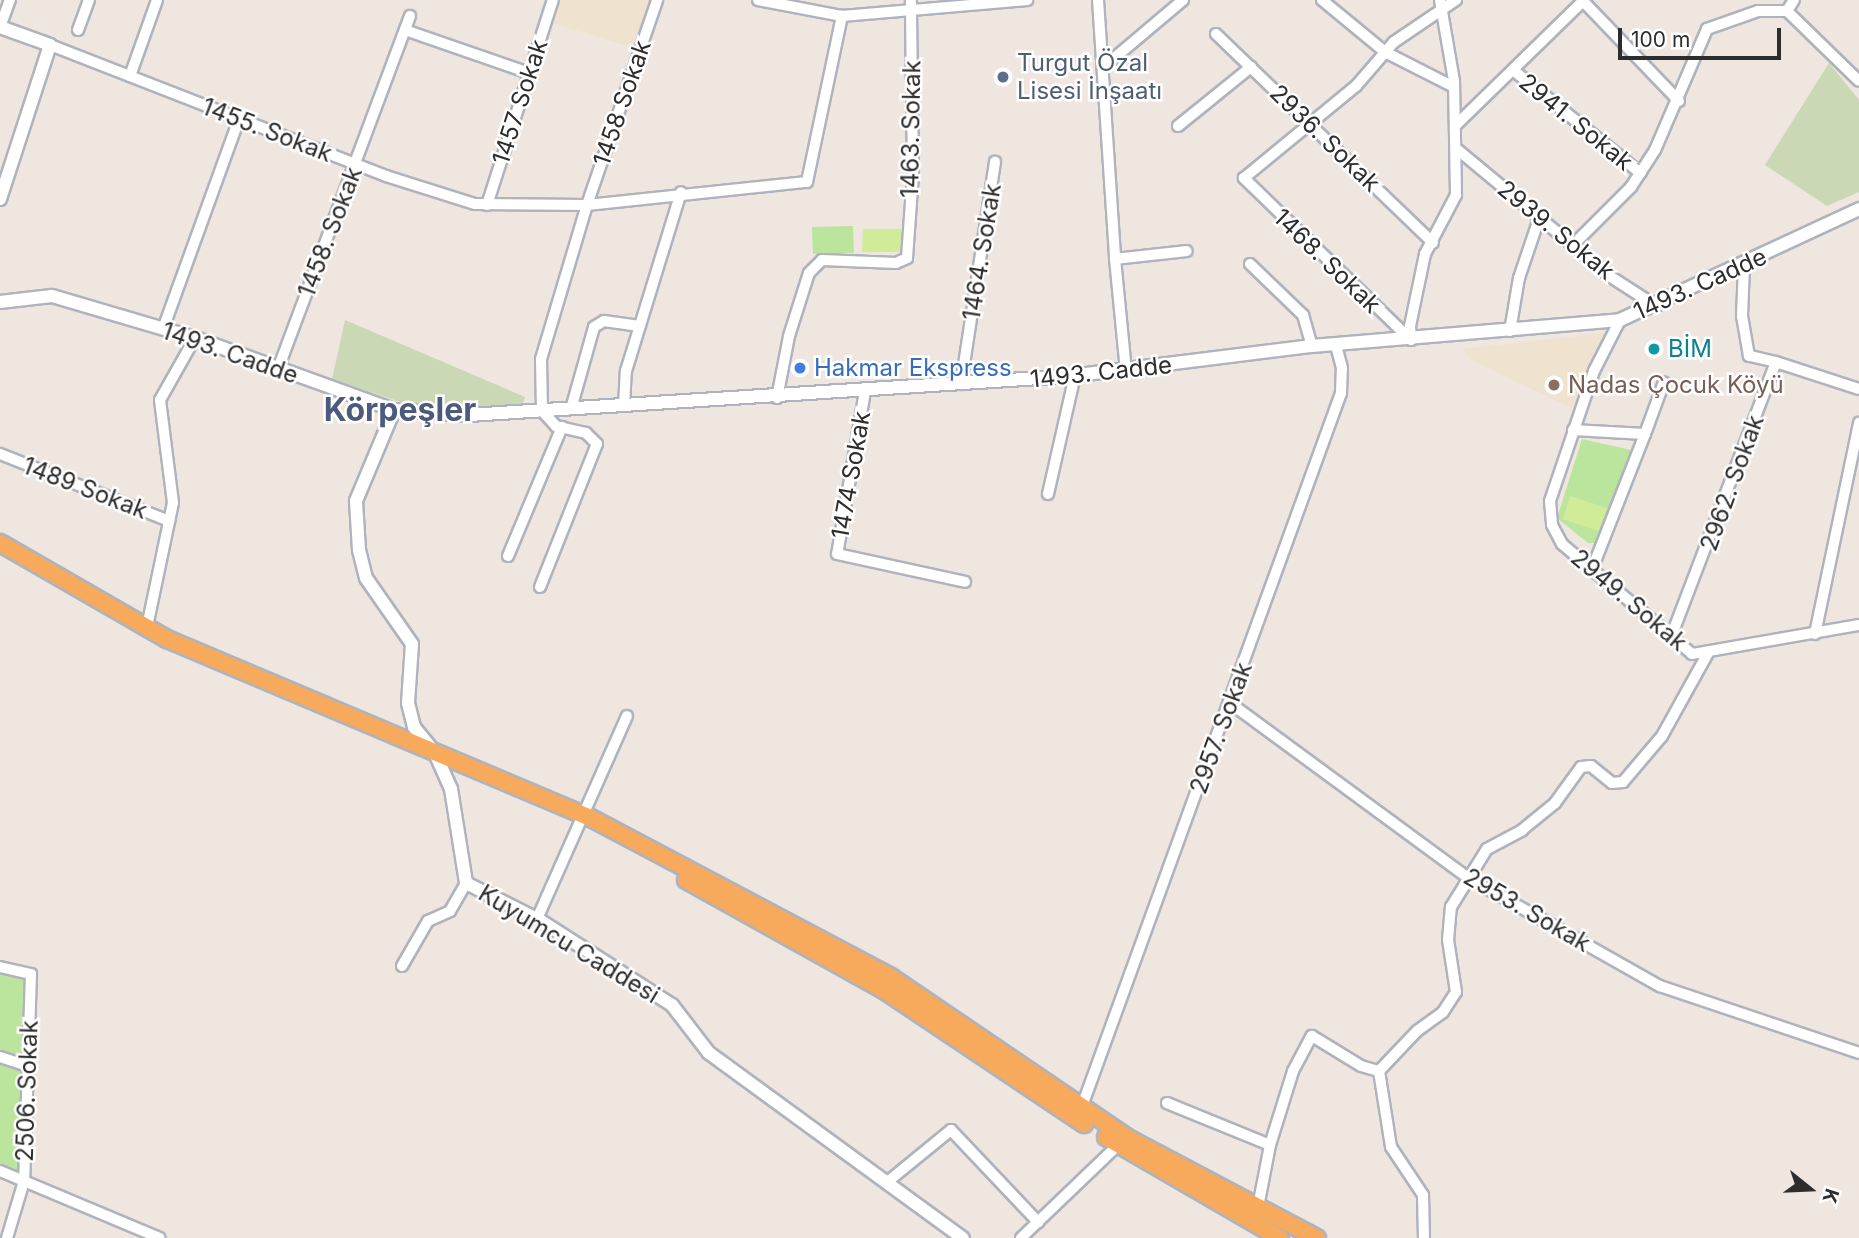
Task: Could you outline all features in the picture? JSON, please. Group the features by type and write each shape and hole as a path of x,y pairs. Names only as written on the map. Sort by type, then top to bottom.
{"highway":[{"path":"0,543 147,627 439,760"},
{"path":"0,552 165,648 582,818 891,977 1081,1109 1122,1141 1317,1238"},
{"path":"582,818 884,990 1280,1238"}],"street":[{"path":"0,199 50,45 0,27 10,0"},
{"path":"78,30 89,0"},
{"path":"130,76 157,0"},
{"name":"1457 Sokak","path":"487,205 553,0"},
{"name":"1458 Sokak","path":"542,411 541,359 587,205 657,0"},
{"path":"758,0 842,16 1027,0"},
{"name":"1463. Sokak","path":"777,398 789,336 809,273 822,260 896,263 907,258 913,174 911,0"},
{"path":"1098,0 1106,65 1115,259 1126,371"},
{"path":"1106,65 1183,0"},
{"path":"1322,0 1385,52 1454,87"},
{"path":"1411,340 1410,326 1425,254 1456,195 1458,150 1454,87 1440,0"},
{"path":"1308,122 1356,86 1385,52 1456,0"},
{"path":"1787,11 1794,0"},
{"path":"1456,125 1582,1 1679,101"},
{"path":"1574,244 1640,173 1679,101 1707,29 1758,10 1787,11 1859,81"},
{"name":"1458. Sokak","path":"278,369 410,16"},
{"name":"1455. Sokak","path":"50,45 356,164 487,205 587,205 681,192 807,182 842,16"},
{"path":"405,30 529,73"},
{"name":"2936. Sokak","path":"1216,34 1433,243"},
{"path":"1178,125 1251,67"},
{"name":"2941. Sokak","path":"1513,70 1640,173"},
{"path":"163,329 239,119"},
{"name":"1468. Sokak","path":"1308,122 1244,178 1411,340"},
{"name":"2939. Sokak","path":"1458,150 1611,277 1656,306"},
{"name":"1464. Sokak","path":"961,384 995,162"},
{"path":"624,407 626,371 681,192"},
{"name":"1493. Cadde","path":"0,302 52,296 195,338 394,410 469,415 777,398 1126,371 1312,346 1411,340 1620,320 1744,266 1859,209"},
{"path":"1510,331 1520,278 1540,216"},
{"path":"1115,259 1187,251"},
{"path":"1250,264 1303,315 1312,346"},
{"path":"1744,266 1742,316 1749,356 1859,389"},
{"name":"2949. Sokak","path":"1620,320 1594,371 1550,501 1552,524 1562,544 1692,654 1859,625"},
{"path":"571,409 594,327 604,321 640,326"},
{"path":"147,627 173,503 160,400 195,338"},
{"name":"2957. Sokak","path":"1081,1109 1341,393 1342,368 1336,345"},
{"name":"2962. Sokak","path":"1671,637 1776,362"},
{"path":"1048,494 1075,375"},
{"path":"1592,569 1664,382"},
{"name":"1474 Sokak","path":"865,391 837,554 964,582"},
{"name":"Kuyumcu Caddesi","path":"394,410 356,501 359,550 366,578 412,644 408,704 414,727 439,760 451,789 466,883 537,919 672,1005 709,1053 829,1137 950,1233 963,1238"},
{"path":"540,587 597,444 586,433 562,427 542,411"},
{"path":"1815,634 1859,423"},
{"path":"508,556 562,427"},
{"path":"1573,430 1645,434"},
{"name":"1489 Sokak","path":"0,454 169,521"},
{"path":"1379,1071 1417,1031 1443,1012 1456,992 1448,940 1451,907 1467,877 1487,849 1522,830 1555,803 1581,767 1591,766 1612,783 1623,782 1640,768 1708,653"},
{"name":"2953. Sokak","path":"1230,703 1467,877 1660,986 1859,1054"},
{"path":"537,919 627,716"},
{"path":"402,966 428,920 450,911 466,883"},
{"name":"2506. Sokak","path":"0,967 31,974 24,1181 8,1238"},
{"path":"1258,1207 1270,1145 1293,1072 1312,1036 1361,1066 1379,1071"},
{"path":"0,1057 28,1066"},
{"path":"1379,1071 1391,1147 1423,1195 1424,1238"},
{"path":"1167,1103 1270,1145"},
{"path":"886,1184 951,1130 1038,1222"},
{"path":"1021,1238 1122,1141"},
{"path":"0,1171 159,1238"}],"shaded area":[{"path":"560,0 651,0 634,48 552,23"},
{"name":"Nadas Çocuk Köyü","path":"1605,333 1574,409 1471,360 1463,349"}],"green space":[{"path":"1829,63 1859,100 1859,192 1827,206 1765,165"},
{"path":"853,226 854,253 813,254 812,227"},
{"path":"863,229 901,229 901,252 862,252"},
{"path":"345,320 525,397 522,405 418,408 332,379"},
{"path":"1582,439 1631,450 1597,543 1588,543 1557,518"},
{"path":"1570,496 1607,508 1599,531 1563,519"},
{"path":"0,972 26,978 23,1059 0,1052"},
{"path":"0,1062 23,1069 19,1175 0,1167"}],"place":[{"name":"Turgut Özal Lisesi İnşaatı","path":"1003,77"},
{"name":"BİM","path":"1654,349"},
{"name":"Hakmar Ekspress","path":"800,368"},
{"name":"Nadas Çocuk Köyü","path":"1554,385"}],"district":[{"name":"Körpeşler","path":"400,410"}]}
